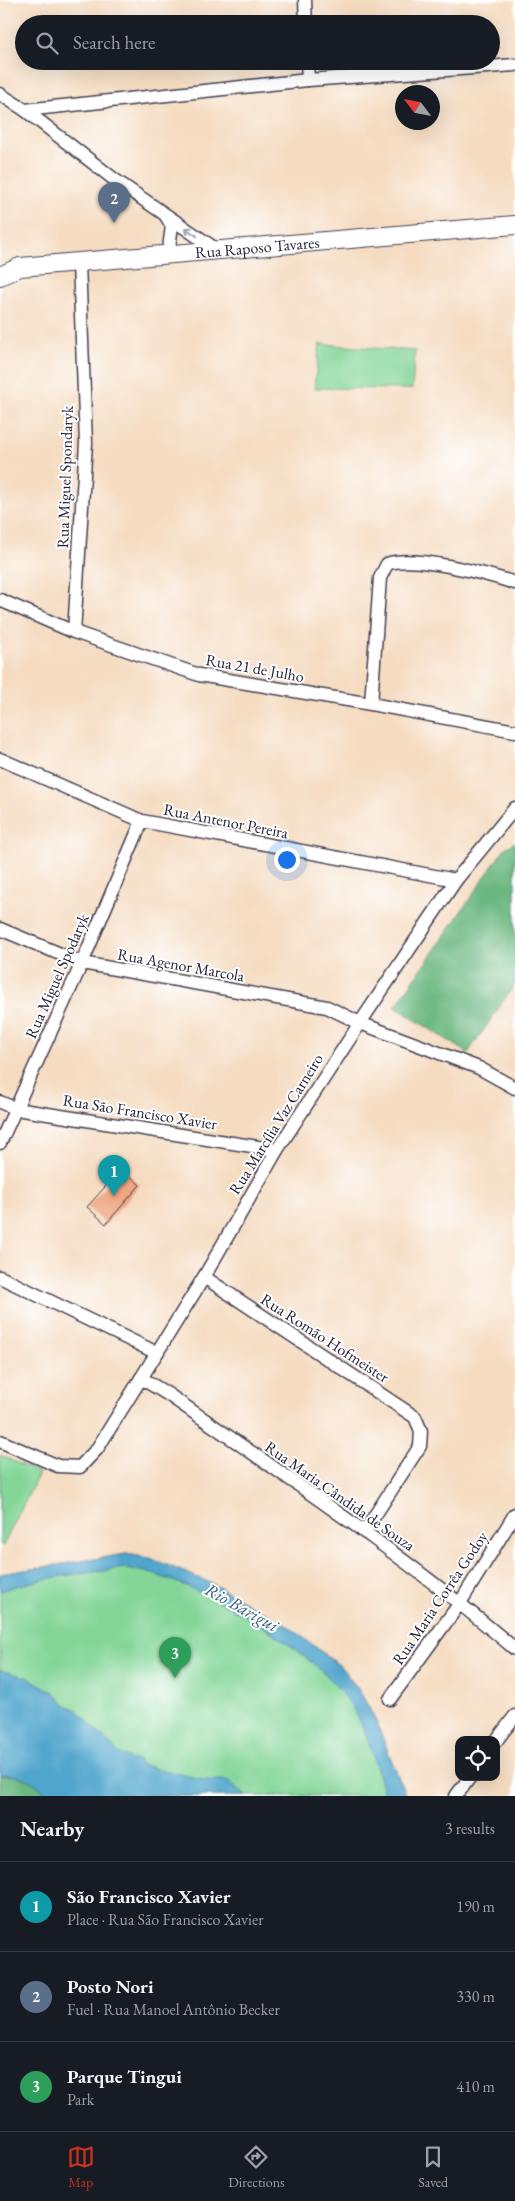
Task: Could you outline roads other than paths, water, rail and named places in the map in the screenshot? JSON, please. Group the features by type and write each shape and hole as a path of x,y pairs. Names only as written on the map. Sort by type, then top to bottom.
{"main road":[{"name":"Rua Raposo Tavares","path":"0,276 20,267 515,225"}],"street":[{"path":"305,0 306,15"},
{"path":"500,66 515,65"},
{"path":"308,70 308,80"},
{"path":"25,110 308,80 446,70"},
{"path":"0,94 25,110 114,180 217,250"},
{"path":"164,214 172,226 168,255"},
{"name":"Rua Miguel Spondaryk","path":"74,632 86,443 79,263"},
{"path":"370,704 380,578 387,564 397,560 445,566 492,575 515,583"},
{"name":"Rua 21 de Julho","path":"0,600 74,632 199,675 515,730"},
{"name":"Rua Antenor Pereira","path":"0,759 142,821 456,880"},
{"name":"Rua Marcília Vaz Carneiro","path":"0,1441 58,1466 80,1467 97,1449 204,1277 277,1150 456,880 515,808"},
{"name":"Rua Miguel Spodaryk","path":"0,1143 82,963 142,821"},
{"name":"Rua Agenor Marcola","path":"0,929 82,963 327,1007 360,1023 479,1068 515,1088"},
{"name":"Rua São Francisco Xavier","path":"0,1102 16,1109 277,1150"},
{"path":"0,1277 157,1353"},
{"name":"Rua Romão Hofmeister","path":"204,1277 415,1417 421,1431 420,1446 364,1532"},
{"name":"Rua Maria Cândida de Souza","path":"141,1378 169,1395 364,1532 460,1602 515,1649"},
{"name":"Rua Maria Corrêa Godoy","path":"390,1699 460,1602 515,1514"},
{"path":"500,1736 515,1716"},
{"path":"456,1796 467,1781"}],"water":[{"name":"Rio Barigui","path":"126,1554 150,1558 213,1584 291,1628 340,1666 359,1690 374,1717 406,1796 384,1796 363,1728 352,1707 335,1685 311,1662 284,1641 253,1620 221,1602 159,1576 128,1568 51,1578 0,1591 0,1574"},
{"path":"0,1670 26,1677 54,1692 66,1705 77,1710 117,1752 131,1760 138,1760 141,1765 205,1780 226,1780 246,1796 47,1796 43,1790 27,1779 0,1775"}],"place":[{"name":"Posto Nori","path":"114,223"},
{"name":"São Francisco Xavier","path":"114,1196"},
{"name":"Parque Tingui","path":"175,1678"}]}
